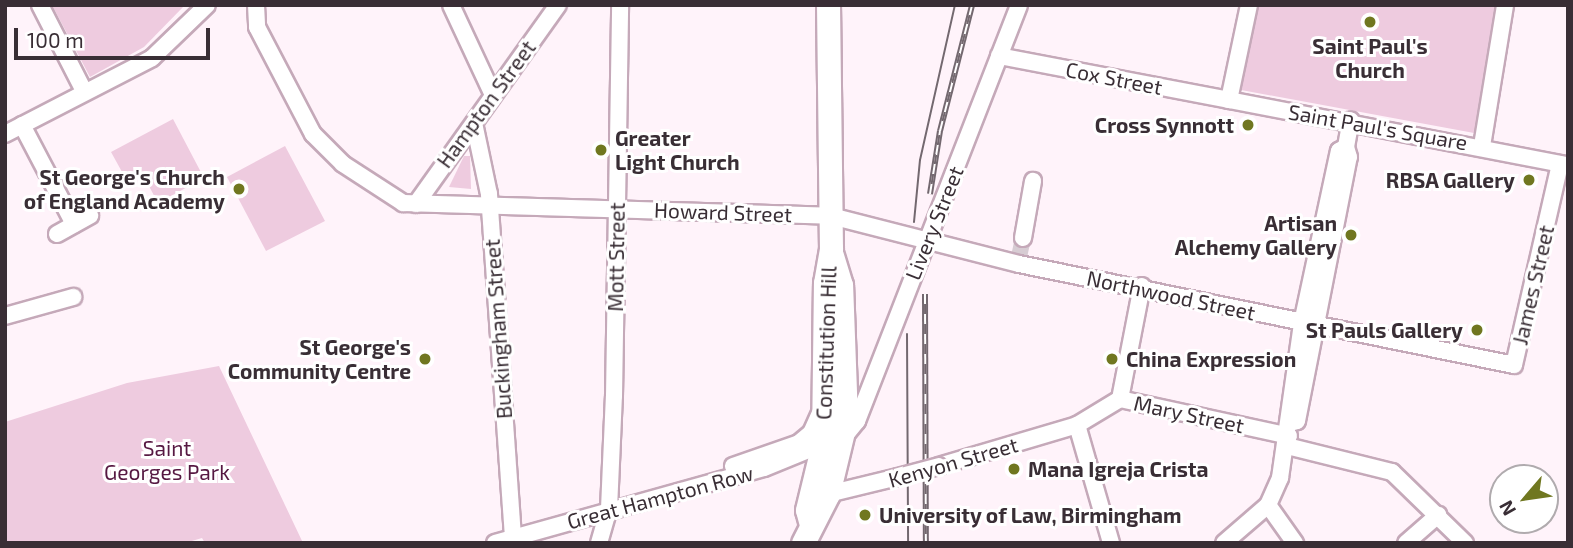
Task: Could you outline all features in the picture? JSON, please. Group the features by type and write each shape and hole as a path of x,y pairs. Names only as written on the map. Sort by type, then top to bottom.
{"main road":[{"name":"Constitution Hill","path":"828,5 831,249 825,282 823,406 833,441"},
{"name":"Constitution Hill","path":"831,249 841,285 836,428 833,441"},
{"path":"807,532 828,494 833,441"},
{"path":"807,532 807,510 833,441"}],"street":[{"path":"40,5 84,91"},
{"path":"5,134 152,58 207,5"},
{"name":"Howard Street","path":"256,5 257,27 313,134 343,164 392,199 416,204 617,207 831,216"},
{"path":"451,5 493,95"},
{"name":"Hampton Street","path":"416,204 558,5"},
{"name":"Mott Street","path":"599,543 609,509 621,5"},
{"name":"Livery Street","path":"833,441 857,421 924,243 1019,5"},
{"path":"1229,100 1249,5"},
{"name":"Saint Paul's Square","path":"1229,100 1351,120 1482,146 1505,5"},
{"name":"Cox Street","path":"999,55 1229,100"},
{"path":"1224,543 1268,505 1289,435 1286,418 1308,324 1339,151 1346,147 1351,120"},
{"name":"Buckingham Street","path":"474,123 480,132 490,205 513,537"},
{"path":"22,125 74,224"},
{"path":"1482,146 1564,164"},
{"name":"James Street","path":"1514,365 1564,164"},
{"path":"1023,238 1033,181"},
{"path":"57,234 90,216"},
{"name":"Northwood Street","path":"831,216 924,243 1514,365"},
{"name":"Mary Street","path":"1142,286 1120,399 1289,435 1392,472 1465,543"},
{"path":"5,316 73,298"},
{"name":"Kenyon Street","path":"828,494 939,466 1077,425 1120,399"},
{"path":"693,485 729,467 799,443 811,433 823,406"},
{"path":"1077,425 1111,543"},
{"name":"Great Hampton Row","path":"495,543 693,485 764,468 833,441"},
{"path":"1268,505 1295,543"},
{"path":"1406,543 1437,515"}],"green space":[{"path":"52,5 185,5 144,47 90,77"},
{"path":"1258,5 1495,5 1474,133 1241,90"},
{"path":"173,119 204,178 158,203 142,173 127,181 111,152"},
{"path":"285,146 325,221 266,251 227,177"},
{"path":"464,156 470,156 471,189 449,187"},
{"name":"Saint Georges Park","path":"219,366 303,543 205,543 202,538 185,543 5,543 5,422 127,383"}],"tunnel":[{"path":"1019,257 1023,238"}],"tram line":[{"path":"914,222 920,160 955,5"},
{"path":"907,334 908,543"}],"railway":[{"path":"930,194 940,131 972,5"},
{"path":"925,294 926,543"}],"place":[{"name":"Saint Paul's Church","path":"1370,22"},
{"name":"Cross Synnott","path":"1248,125"},
{"name":"Greater Light Church","path":"601,150"},
{"name":"RBSA Gallery","path":"1529,180"},
{"name":"St George's Church of England Academy","path":"239,189"},
{"name":"Artisan Alchemy Gallery","path":"1351,235"},
{"name":"St Pauls Gallery","path":"1477,330"},
{"name":"St George's Community Centre","path":"425,359"},
{"name":"China Expression","path":"1112,359"},
{"name":"Mana Igreja Crista","path":"1014,469"},
{"name":"University of Law, Birmingham","path":"865,515"}]}
